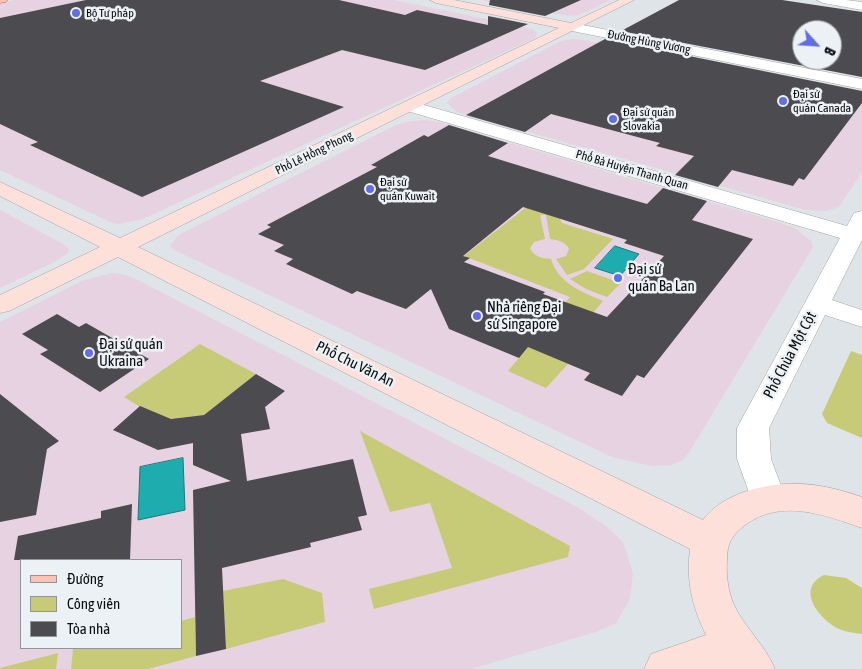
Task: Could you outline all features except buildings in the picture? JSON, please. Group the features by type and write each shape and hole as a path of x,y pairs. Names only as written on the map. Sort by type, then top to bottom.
{"street":[{"name":"Đường Hùng Vương","path":"436,0 862,84"},
{"name":"Phố Lê Hồng Phong","path":"0,305 628,0"},
{"path":"823,0 862,6"},
{"name":"Phố Bà Huyện Thanh Quan","path":"410,106 857,226"},
{"name":"Phố Chu Văn An","path":"0,188 710,541"},
{"name":"Phố Chùa Một Cột","path":"768,499 754,459 753,428 857,226"},
{"path":"817,304 862,319"},
{"path":"666,669 744,658 713,607 706,571 710,541 724,520 744,507 768,499 803,497 842,504 862,513"}],"shaded area":[{"path":"15,0 394,0 523,27 534,30 537,33 535,38 143,219 118,224 110,222 0,170 0,3"},
{"path":"480,0 611,0 579,15 569,16"},
{"path":"574,39 862,97 862,172 839,207 826,211 806,210 457,112 447,103 451,98 561,41"},
{"path":"425,120 439,122 781,223 795,228 811,241 813,247 683,460 671,465 652,466 612,457 174,250 170,246 184,232 396,125"},
{"path":"0,210 65,245 69,249 68,253 56,261 0,288"},
{"path":"111,273 132,277 579,508 607,527 623,542 633,573 630,599 616,623 596,632 471,669 0,669 0,322 82,281"}],"green space":[{"path":"543,194 570,210 560,219 562,223 613,239 584,269 567,275 556,259 566,256 569,249 561,242 550,239 546,215 540,215 545,239 534,242 530,248 532,251 539,256 551,259 559,274 572,286 603,301 576,333 568,364 546,388 508,371 570,297 464,256"},
{"path":"587,271 621,283 607,297 586,289 570,279"},
{"path":"200,344 256,374 204,415 171,419 140,407 124,397"},
{"path":"851,351 862,355 862,438 827,423 822,414"},
{"path":"360,431 570,546 568,557 374,609 369,589 452,568 430,503 390,512"},
{"path":"824,575 846,578 862,588 862,634 839,629 824,618 813,604 811,588 815,581"},
{"path":"283,579 322,593 325,622 226,649 223,591"},
{"path":"195,617 196,656 148,669 71,669 73,649 182,649 182,621"},
{"path":"58,653 56,669 0,669 0,668"}],"water":[{"path":"615,246 639,254 620,276 595,268"},
{"path":"183,458 185,510 138,520 140,467"}],"place":[{"name":"Bộ Tư pháp","path":"76,13"},
{"name":"Đại sứ quán Canada","path":"783,101"},
{"name":"Đại sứ quán Slovakia","path":"613,119"},
{"name":"Đại sứ quán Kuwait","path":"370,189"},
{"name":"Đại sứ quán Ba Lan","path":"618,278"},
{"name":"Nhà riêng Đại sứ Singapore","path":"477,316"},
{"name":"Đại sứ quán Ukraina","path":"89,353"}]}
